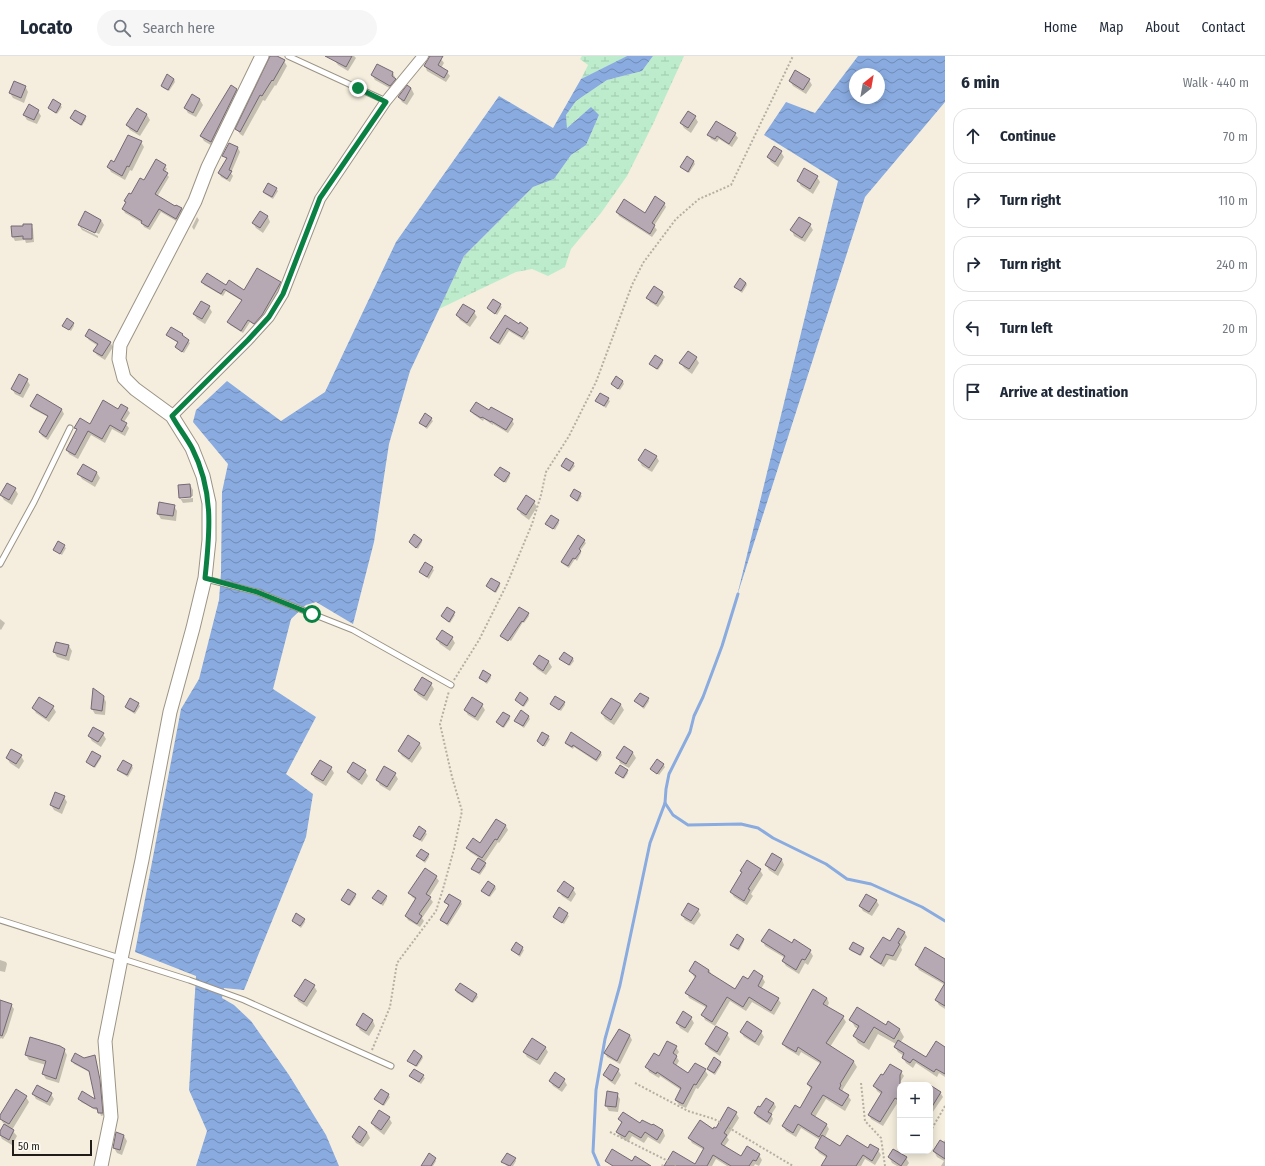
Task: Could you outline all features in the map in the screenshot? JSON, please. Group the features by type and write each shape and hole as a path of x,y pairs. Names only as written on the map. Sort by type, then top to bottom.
{"street":[{"path":"101,1166 112,1118 105,1042 141,867 170,712 205,578 209,540 209,503 203,476 192,448 172,416 135,389 124,378 119,359 120,345 195,201 208,168 262,56"},
{"path":"172,416 269,317 283,294 320,198 386,102 423,56"}],"lane":[{"path":"288,56 386,102"},
{"path":"0,564 34,502 70,428"},
{"path":"205,578 257,592 353,630 451,684"},
{"path":"0,920 189,980 244,1000 391,1066"}],"path":[{"path":"370,1057 390,1008 397,963 436,911 454,849 462,811 452,777 440,724 451,684 479,640 507,584 532,524 542,495 546,472 569,436 596,382 632,285 643,263 676,219 699,200 731,185 793,56"},
{"path":"635,1083 688,1111 714,1119 793,1166"},
{"path":"861,1083 865,1120 881,1138 885,1166"},
{"path":"933,1127 945,1106"},
{"path":"610,1132 678,1166"}],"green space":[{"path":"582,56 627,56 581,79 588,65 580,59"},
{"path":"653,56 684,56 627,176 601,213 571,249 565,267 548,276 532,269 516,272 439,309 464,256 533,187 554,179 571,155 586,145 599,115 579,117 567,128 566,115 576,101 607,80 642,71"}],"water":[{"path":"627,56 653,56 642,71 607,80 576,101 566,115 567,128 591,107 599,115 586,145 571,155 554,179 533,187 464,256 410,371 389,444 374,542 353,624 316,602 306,605 291,619 273,689 316,717 286,774 313,794 306,837 244,990 224,988 222,998 234,1005 251,1021 289,1075 326,1135 339,1166 196,1166 207,1131 189,1090 196,976 135,952 181,709 199,679 219,600 221,573 222,492 228,464 193,422 196,410 227,381 281,421 325,392 396,242 499,96 553,128 581,79"},
{"path":"858,56 945,56 945,102 865,197 737,596 838,181 764,135 786,102 815,113"}],"building":[{"path":"270,56 277,56 285,60 273,81 272,80 262,96 260,95 240,132 235,129"},
{"path":"325,56 352,56 346,67"},
{"path":"430,56 443,56 438,65 448,71 444,78 424,66"},
{"path":"377,64 393,72 392,76 396,79 390,86 371,75"},
{"path":"795,70 810,79 803,90 789,81"},
{"path":"167,74 174,79 168,90 161,86"},
{"path":"14,81 26,86 21,98 9,93"},
{"path":"231,85 237,89 211,142 200,136"},
{"path":"407,85 411,88 404,101 398,97"},
{"path":"192,94 200,99 193,113 184,108"},
{"path":"53,99 61,104 56,113 48,108"},
{"path":"29,104 39,110 34,120 23,115"},
{"path":"137,108 147,114 137,132 126,125"},
{"path":"75,110 86,116 81,125 70,118"},
{"path":"688,111 696,116 688,128 680,123"},
{"path":"716,121 736,133 729,144 717,136 715,139 707,135"},
{"path":"128,135 142,141 129,167 127,166 122,176 107,167 111,160 114,162"},
{"path":"229,143 238,147 229,170 232,171 227,179 218,173 227,158 222,156"},
{"path":"774,146 782,151 775,162 767,157"},
{"path":"687,156 694,161 688,172 680,167"},
{"path":"156,159 166,165 163,170 168,173 155,194 175,206 176,205 182,208 176,219 159,209 148,227 141,223 142,221 122,209 126,202 124,201 129,193 131,194 140,178 144,180"},
{"path":"804,168 818,176 810,189 797,181"},
{"path":"268,183 277,188 272,197 263,192"},
{"path":"655,196 665,203 652,223 655,225 650,234 616,212 624,199 645,213"},
{"path":"85,211 101,220 95,233 78,225"},
{"path":"260,211 268,216 260,228 252,223"},
{"path":"799,217 811,224 802,238 790,230"},
{"path":"23,224 32,224 32,239 23,239 23,236 12,237 11,226 23,226"},
{"path":"257,268 281,282 262,315 254,324 248,320 241,331 227,322 242,300 224,289 221,294 201,282 207,273 226,285 229,280 244,290"},
{"path":"740,278 746,283 741,291 734,287"},
{"path":"654,286 663,292 656,304 646,298"},
{"path":"493,299 501,304 495,314 487,308"},
{"path":"201,301 210,306 202,319 193,314"},
{"path":"463,304 475,311 467,323 456,315"},
{"path":"505,315 519,324 520,322 528,328 522,337 507,328 498,343 490,338"},
{"path":"67,318 74,323 69,330 62,326"},
{"path":"171,327 183,334 182,335 189,340 182,352 175,347 178,342 166,335"},
{"path":"89,329 111,342 102,356 93,351 98,344 85,336"},
{"path":"688,351 697,357 689,369 679,363"},
{"path":"655,355 663,360 657,369 649,364"},
{"path":"19,374 28,379 20,394 11,389"},
{"path":"616,376 623,381 618,389 611,384"},
{"path":"600,393 609,398 604,406 595,401"},
{"path":"37,394 62,409 46,437 39,432 48,416 30,406"},
{"path":"103,400 118,409 121,404 128,408 121,420 127,423 122,432 110,425 102,439 88,431 75,455 66,450 77,429 74,428 80,418 90,424"},
{"path":"476,402 489,410 491,407 513,419 506,430 470,411"},
{"path":"425,413 432,418 426,427 419,423"},
{"path":"645,449 657,456 649,468 638,460"},
{"path":"566,458 574,463 569,471 561,466"},
{"path":"83,464 97,472 92,482 77,474"},
{"path":"500,467 510,473 504,482 494,475"},
{"path":"7,483 16,488 9,500 0,495"},
{"path":"190,484 191,497 179,498 178,485"},
{"path":"574,489 581,493 577,501 570,496"},
{"path":"526,495 535,501 526,515 517,509"},
{"path":"159,502 175,505 173,516 157,514"},
{"path":"551,515 559,520 553,529 545,524"},
{"path":"414,534 422,540 416,548 409,542"},
{"path":"578,535 585,540 579,549 581,551 575,559 573,558 568,566 561,562"},
{"path":"58,541 65,545 60,554 53,550"},
{"path":"425,562 433,567 427,577 419,572"},
{"path":"491,578 500,583 495,592 486,586"},
{"path":"447,607 455,612 449,622 441,616"},
{"path":"519,607 529,613 508,641 500,636"},
{"path":"442,630 453,637 447,646 436,639"},
{"path":"56,642 69,645 66,656 53,652"},
{"path":"564,652 573,658 569,665 559,659"},
{"path":"539,655 549,661 543,671 533,664"},
{"path":"483,670 491,675 486,682 479,678"},
{"path":"422,677 432,683 424,696 414,690"},
{"path":"93,688 104,696 102,711 91,709"},
{"path":"520,692 528,698 523,706 515,700"},
{"path":"640,693 649,698 643,707 634,701"},
{"path":"555,696 565,702 559,710 550,704"},
{"path":"39,697 54,706 46,718 32,708"},
{"path":"472,697 483,704 475,717 464,710"},
{"path":"130,698 139,703 134,712 125,707"},
{"path":"611,698 621,704 611,720 601,713"},
{"path":"521,710 529,716 523,726 514,721"},
{"path":"503,712 510,716 503,727 496,722"},
{"path":"93,727 104,733 98,742 88,736"},
{"path":"542,732 549,736 543,746 537,741"},
{"path":"571,732 601,752 596,760 573,745 572,747 565,743"},
{"path":"408,735 420,743 409,759 398,751"},
{"path":"624,746 633,752 626,764 616,758"},
{"path":"11,749 22,755 16,764 6,758"},
{"path":"92,751 101,756 94,767 86,762"},
{"path":"657,759 664,764 657,774 650,769"},
{"path":"123,760 132,765 127,775 117,770"},
{"path":"320,760 332,767 323,781 311,774"},
{"path":"353,762 366,770 359,780 347,772"},
{"path":"620,765 628,770 623,778 615,773"},
{"path":"384,766 396,773 387,787 376,780"},
{"path":"55,792 65,796 59,809 50,805"},
{"path":"496,819 506,825 497,840 495,839 482,858 466,848 473,838 480,843"},
{"path":"419,826 426,831 420,840 413,836"},
{"path":"421,849 429,854 424,861 416,856"},
{"path":"772,853 782,859 775,871 765,865"},
{"path":"478,858 486,863 479,873 471,869"},
{"path":"747,860 761,869 748,889 750,890 744,901 730,892 742,872 740,871"},
{"path":"425,868 437,876 426,894 431,897 419,914 422,916 417,924 405,916 416,898 408,893"},
{"path":"488,881 495,886 489,896 481,891"},
{"path":"564,881 574,888 568,898 557,891"},
{"path":"348,889 356,894 349,905 341,900"},
{"path":"378,890 387,896 381,904 372,898"},
{"path":"449,894 461,901 447,924 440,920 449,905 444,902"},
{"path":"866,894 877,900 869,912 859,906"},
{"path":"688,903 699,909 691,921 681,915"},
{"path":"559,907 568,913 562,923 553,917"},
{"path":"296,913 305,919 300,926 292,921"},
{"path":"898,928 905,932 898,943 900,944 893,956 886,954 881,964 870,957 883,937 890,941"},
{"path":"769,929 792,943 794,939 811,950 805,960 802,959 796,970 782,961 785,956 761,941"},
{"path":"737,934 744,939 738,949 730,945"},
{"path":"516,942 523,947 519,955 511,950"},
{"path":"853,942 864,948 860,955 849,949"},
{"path":"925,947 945,959 945,983 915,965"},
{"path":"695,961 709,970 708,972 735,989 743,976 748,979 754,970 763,976 758,986 779,998 771,1011 749,997 743,1007 727,997 712,1022 701,1015 707,1006 685,993 696,976 689,971"},
{"path":"305,979 315,985 304,1002 294,996"},
{"path":"460,983 477,994 472,1002 455,990"},
{"path":"945,983 945,1006 935,1000"},
{"path":"813,989 827,998 823,1004 844,1016 826,1043 854,1061 840,1084 839,1089 849,1095 842,1106 823,1095 811,1114 827,1124 819,1137 798,1124 793,1133 782,1126 795,1105 800,1108 812,1087 807,1084 821,1062 798,1047 796,1052 782,1044"},
{"path":"0,1000 12,1004 2,1036 0,1035"},
{"path":"857,1007 886,1025 888,1021 900,1029 894,1039 874,1027 864,1043 853,1036 859,1026 849,1020"},
{"path":"683,1011 692,1017 685,1028 676,1023"},
{"path":"363,1013 373,1020 366,1031 356,1025"},
{"path":"747,1021 762,1031 755,1042 740,1032"},
{"path":"716,1026 728,1033 717,1052 705,1044"},
{"path":"619,1029 630,1035 617,1061 604,1053"},
{"path":"30,1037 60,1046 65,1049 56,1079 42,1074 46,1061 25,1055"},
{"path":"532,1038 546,1047 537,1060 523,1052"},
{"path":"898,1040 926,1057 936,1041 945,1047 945,1074 936,1069 934,1072 913,1059 910,1063 902,1058 904,1053 894,1047"},
{"path":"667,1041 677,1046 673,1053 677,1056 673,1063 688,1073 695,1063 706,1069 696,1085 694,1084 683,1104 675,1100 681,1088 657,1072 656,1074 645,1067 654,1053 659,1056"},
{"path":"414,1050 422,1056 416,1066 407,1061"},
{"path":"75,1053 84,1058 95,1055 100,1080 103,1113 98,1113 97,1108 93,1108 78,1099 82,1091 95,1099 89,1071 71,1061"},
{"path":"714,1057 721,1062 714,1073 707,1069"},
{"path":"610,1064 619,1069 612,1081 603,1075"},
{"path":"890,1064 902,1071 900,1075 900,1082 897,1082 897,1099 895,1098 880,1122 868,1115 882,1092 873,1086 881,1074 883,1075"},
{"path":"414,1069 424,1075 419,1082 409,1076"},
{"path":"555,1072 565,1079 559,1088 549,1081"},
{"path":"37,1085 52,1093 47,1102 32,1094"},
{"path":"933,1087 941,1092 933,1105"},
{"path":"16,1089 27,1096 9,1124 0,1119 0,1115"},
{"path":"381,1089 389,1094 383,1105 374,1099"},
{"path":"607,1091 618,1093 616,1107 605,1106"},
{"path":"766,1098 774,1103 768,1112 772,1114 767,1122 754,1113 758,1106 760,1107"},
{"path":"728,1107 737,1112 724,1133 727,1135 721,1144 741,1156 747,1146 760,1154 756,1161 753,1160 749,1166 731,1166 713,1155 707,1166 664,1166 673,1151 695,1164 704,1148 688,1138 700,1120 713,1129 714,1127 716,1128"},
{"path":"379,1110 390,1117 381,1130 371,1123"},
{"path":"623,1112 640,1123 642,1120 663,1130 657,1140 645,1132 641,1138 629,1131 625,1137 616,1132 622,1122 618,1119"},
{"path":"4,1124 14,1130 9,1140 0,1135 0,1131"},
{"path":"359,1126 367,1132 360,1143 352,1137"},
{"path":"116,1132 124,1135 120,1150 113,1148"},
{"path":"822,1135 840,1146 847,1135 868,1148 870,1144 879,1149 872,1161 863,1155 856,1166 821,1166 827,1156 815,1148"},
{"path":"940,1140 945,1143 945,1159 933,1151"},
{"path":"612,1149 632,1161 635,1156 651,1166 613,1166 605,1161"},
{"path":"893,1149 897,1151 897,1154 902,1154 907,1157 901,1166 888,1157"},
{"path":"429,1153 436,1158 431,1166 421,1166"},
{"path":"507,1153 516,1158 510,1166 501,1162"}],"waterway":[{"path":"738,594 722,646 703,697 694,716 690,732 669,774 665,803 673,815 688,825 741,824 758,828 773,838 826,864 847,879 871,884 922,907 945,921"},
{"path":"599,1166 593,1152 596,1090 605,1039 620,985 650,843 665,803"}],"route":[{"path":"312,614 257,592 205,578 209,540 209,503 203,476 192,448 172,416 269,317 283,294 320,198 386,102 358,88"}]}
